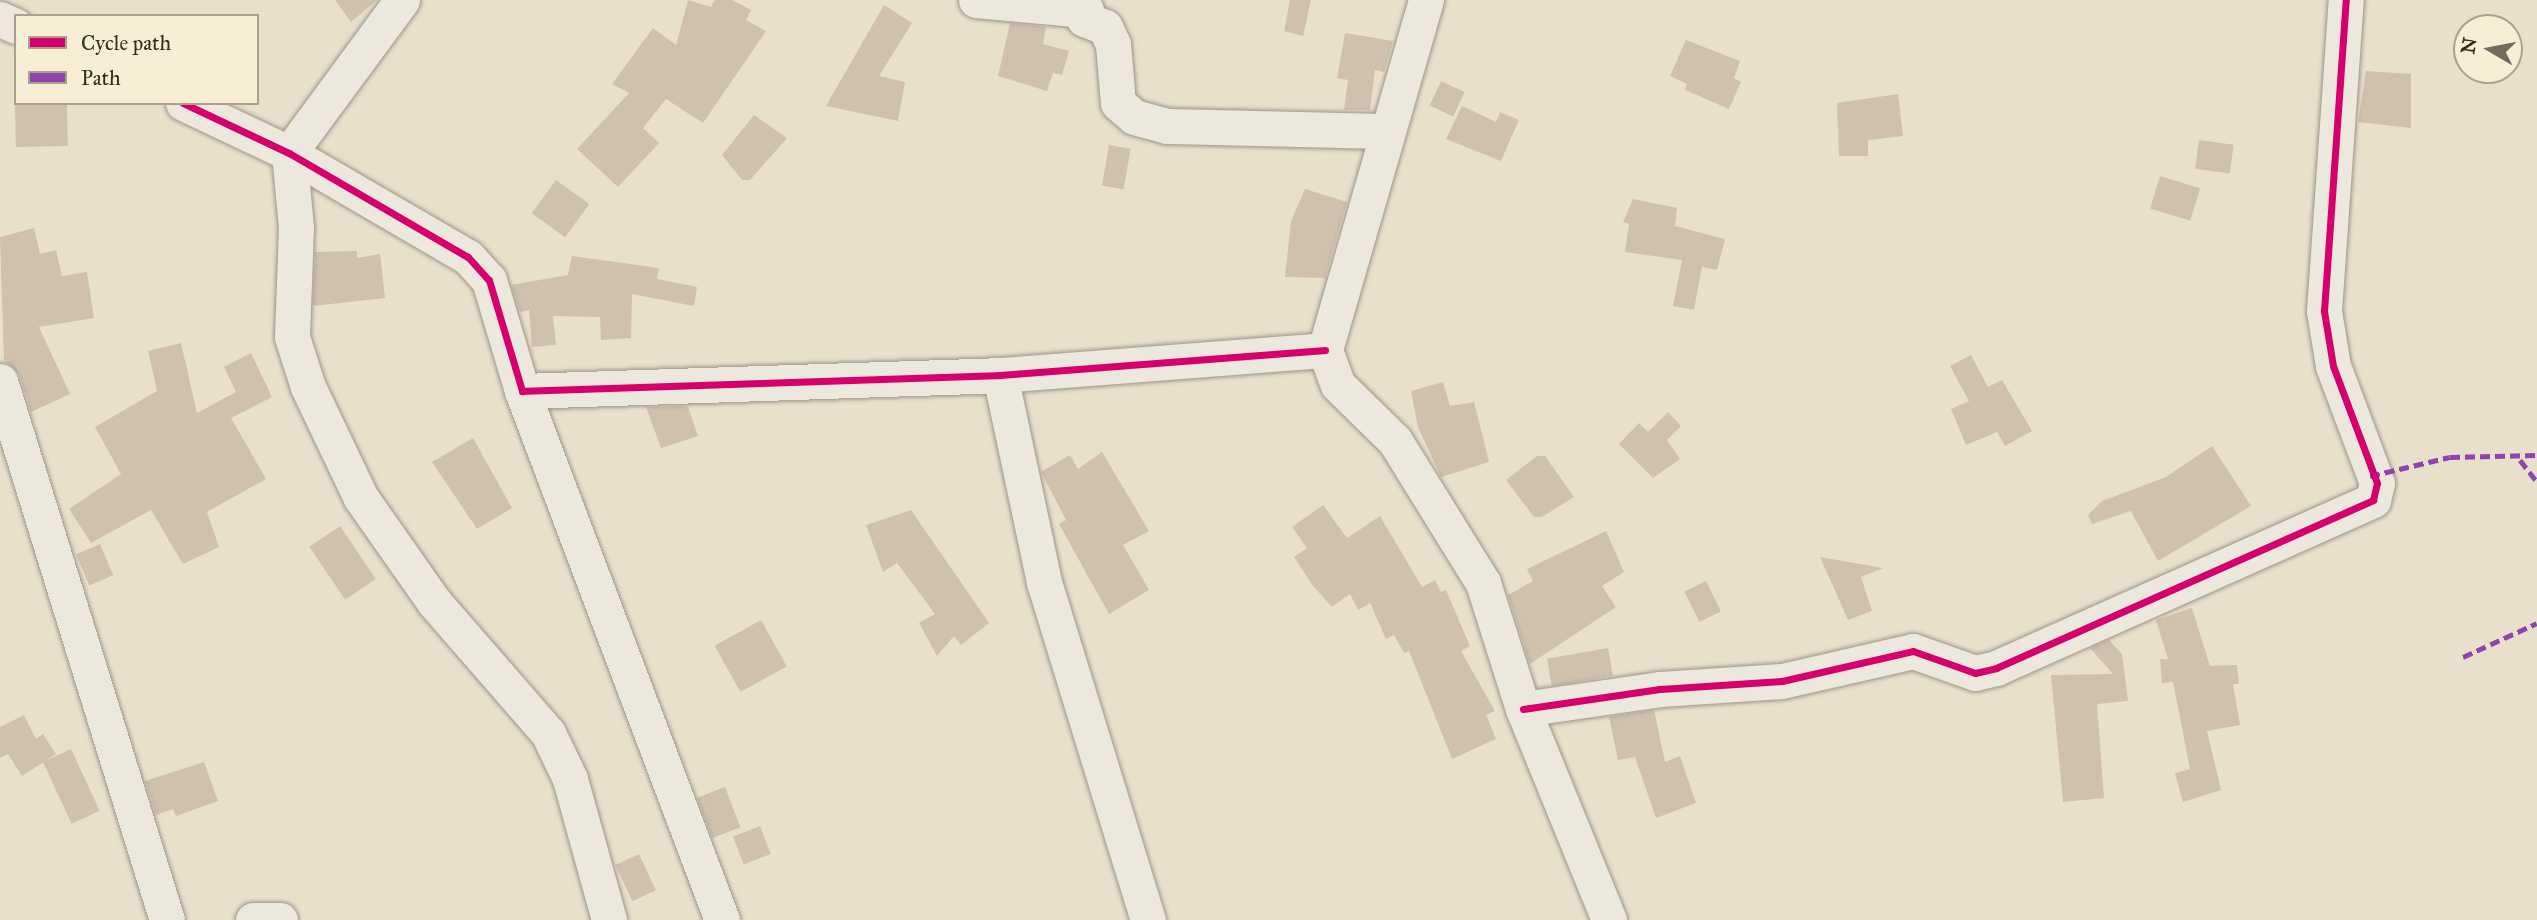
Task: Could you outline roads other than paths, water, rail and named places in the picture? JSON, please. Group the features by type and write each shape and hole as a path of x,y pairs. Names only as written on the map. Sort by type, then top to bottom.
{"street":[{"path":"402,0 289,153 296,227 289,302 308,387 361,498 435,602 548,733 570,779 609,920"},
{"path":"976,0 1086,10 1084,19 1105,27 1113,44 1118,103 1134,117 1167,126 1387,131"},
{"path":"1426,0 1325,350 1338,385 1395,441 1483,583 1523,709 1609,920"},
{"path":"1523,709 1660,689 1782,681 1913,651 1975,673 1996,668 2373,500 2377,483 2333,366 2324,311 2346,0"},
{"path":"187,105 289,153 481,267 522,391 721,920"},
{"path":"522,391 1000,375 1325,350"},
{"path":"1000,375 1044,582 1148,920"},
{"path":"0,381 167,920"},
{"path":"253,920 280,920"}]}
